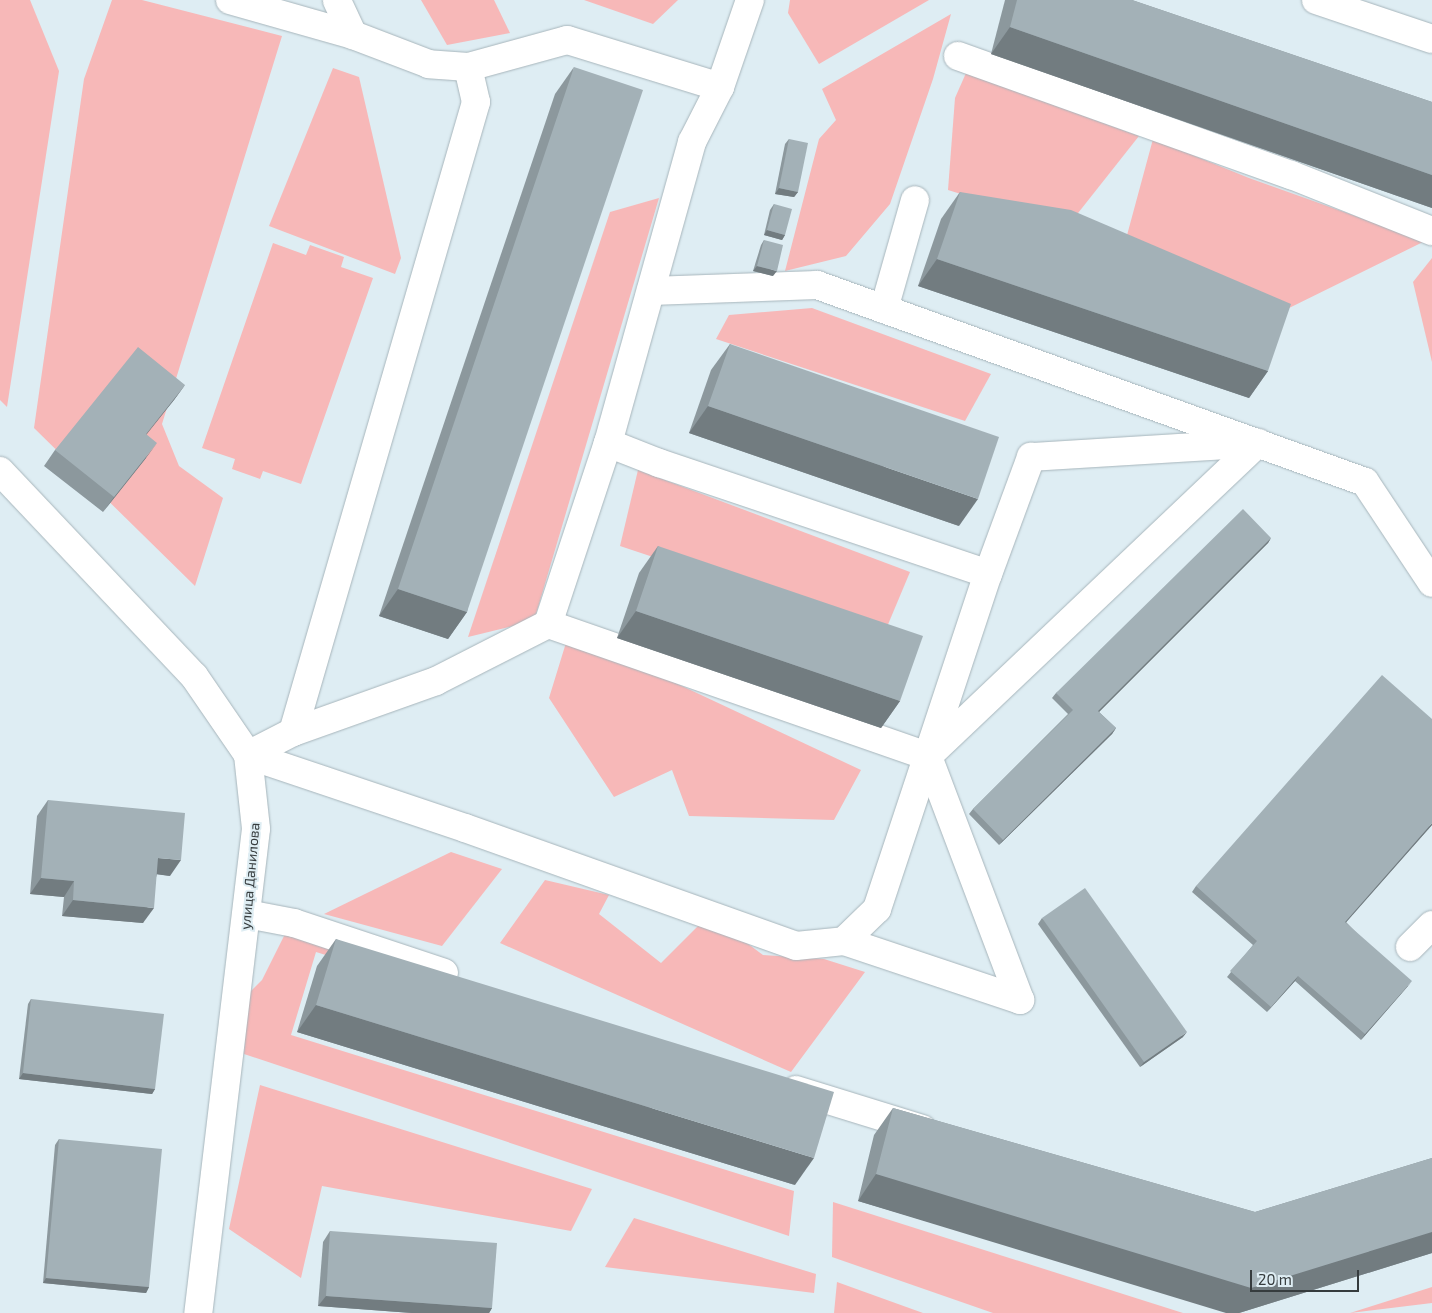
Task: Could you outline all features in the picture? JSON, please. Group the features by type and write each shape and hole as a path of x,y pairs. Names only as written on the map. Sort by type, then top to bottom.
{"street":[{"path":"230,0 353,35 429,64 468,67 567,40 720,87"},
{"path":"337,0 353,35"},
{"path":"248,755 293,732 436,681 548,624 608,443 692,142 720,87 750,0"},
{"path":"1316,0 1432,39"},
{"path":"958,56 1291,175 1432,230"},
{"path":"293,732 476,102 468,67"},
{"path":"884,309 916,200"},
{"path":"650,291 817,285 1365,482 1432,583"},
{"path":"608,443 659,464 988,574"},
{"path":"844,941 878,909 988,574 1031,457 1258,443"},
{"path":"928,756 1258,443"},
{"name":"улица Данилова","path":"0,471 194,676 248,755 256,829 198,1313"},
{"path":"548,624 928,756"},
{"path":"248,755 465,828 796,946 844,941 1020,1000 928,756"},
{"path":"247,914 294,923 465,980"},
{"path":"1410,948 1432,925"},
{"path":"768,1081 949,1137"}],"shaded area":[{"path":"0,0 30,0 59,71 7,407 0,400"},
{"path":"112,0 142,0 282,36 162,424 179,466 223,498 195,586 34,428 84,79"},
{"path":"421,0 494,0 510,33 447,45"},
{"path":"584,0 678,0 653,24"},
{"path":"790,0 929,0 819,64 788,13"},
{"path":"951,14 933,79 890,204 846,256 785,271 819,139 836,120 822,89"},
{"path":"333,68 359,77 401,258 395,274 269,226"},
{"path":"966,73 1139,136 1067,227 948,190 955,98"},
{"path":"1153,139 1249,178 1425,241 1281,312 1123,250"},
{"path":"659,198 534,621 468,637 610,212"},
{"path":"273,243 306,255 310,245 344,257 341,267 373,278 301,484 263,471 260,479 232,469 235,459 202,448"},
{"path":"1432,258 1432,362 1413,282"},
{"path":"812,308 991,374 965,421 716,339 729,315"},
{"path":"638,470 910,572 884,634 620,546"},
{"path":"569,633 861,770 834,820 689,816 672,770 614,797 549,698"},
{"path":"451,852 502,869 442,946 324,914"},
{"path":"545,880 609,895 599,914 661,963 709,915 763,955 824,959 865,972 791,1072 500,943"},
{"path":"288,928 345,946 345,961 316,952 291,1035 794,1191 789,1236 244,1054 248,994 262,980"},
{"path":"260,1085 592,1189 571,1231 322,1186 301,1278 229,1229"},
{"path":"833,1202 1183,1313 993,1313 832,1257"},
{"path":"634,1218 816,1274 814,1293 605,1267"},
{"path":"837,1282 923,1313 834,1313"},
{"path":"1432,1287 1432,1303 1350,1313"}],"building":[{"path":"1017,0 1132,0 1432,102 1432,175 1010,27"},
{"path":"574,67 643,90 467,612 398,589"},
{"path":"789,139 808,143 798,192 779,188"},
{"path":"960,192 1071,210 1291,304 1268,371 937,259"},
{"path":"774,204 792,209 785,235 767,230"},
{"path":"764,240 783,245 777,271 757,266"},
{"path":"730,344 999,437 978,499 708,406"},
{"path":"138,347 185,385 146,434 157,443 114,497 55,450"},
{"path":"1243,509 1271,538 1098,711 1116,728 1003,840 973,809 1073,710 1056,693"},
{"path":"658,546 923,636 900,701 636,611"},
{"path":"1382,675 1432,719 1432,823 1345,922 1412,981 1365,1034 1298,976 1271,1007 1230,971 1257,941 1196,886"},
{"path":"48,800 185,813 181,860 158,858 154,908 73,900 74,881 41,878"},
{"path":"1085,888 1187,1032 1144,1062 1042,918"},
{"path":"336,939 834,1092 814,1158 316,1005"},
{"path":"31,999 164,1014 155,1089 23,1073"},
{"path":"893,1108 1255,1212 1432,1158 1432,1232 1251,1288 876,1174"},
{"path":"59,1139 162,1149 149,1287 46,1278"},
{"path":"330,1231 497,1243 492,1308 326,1296"}]}
